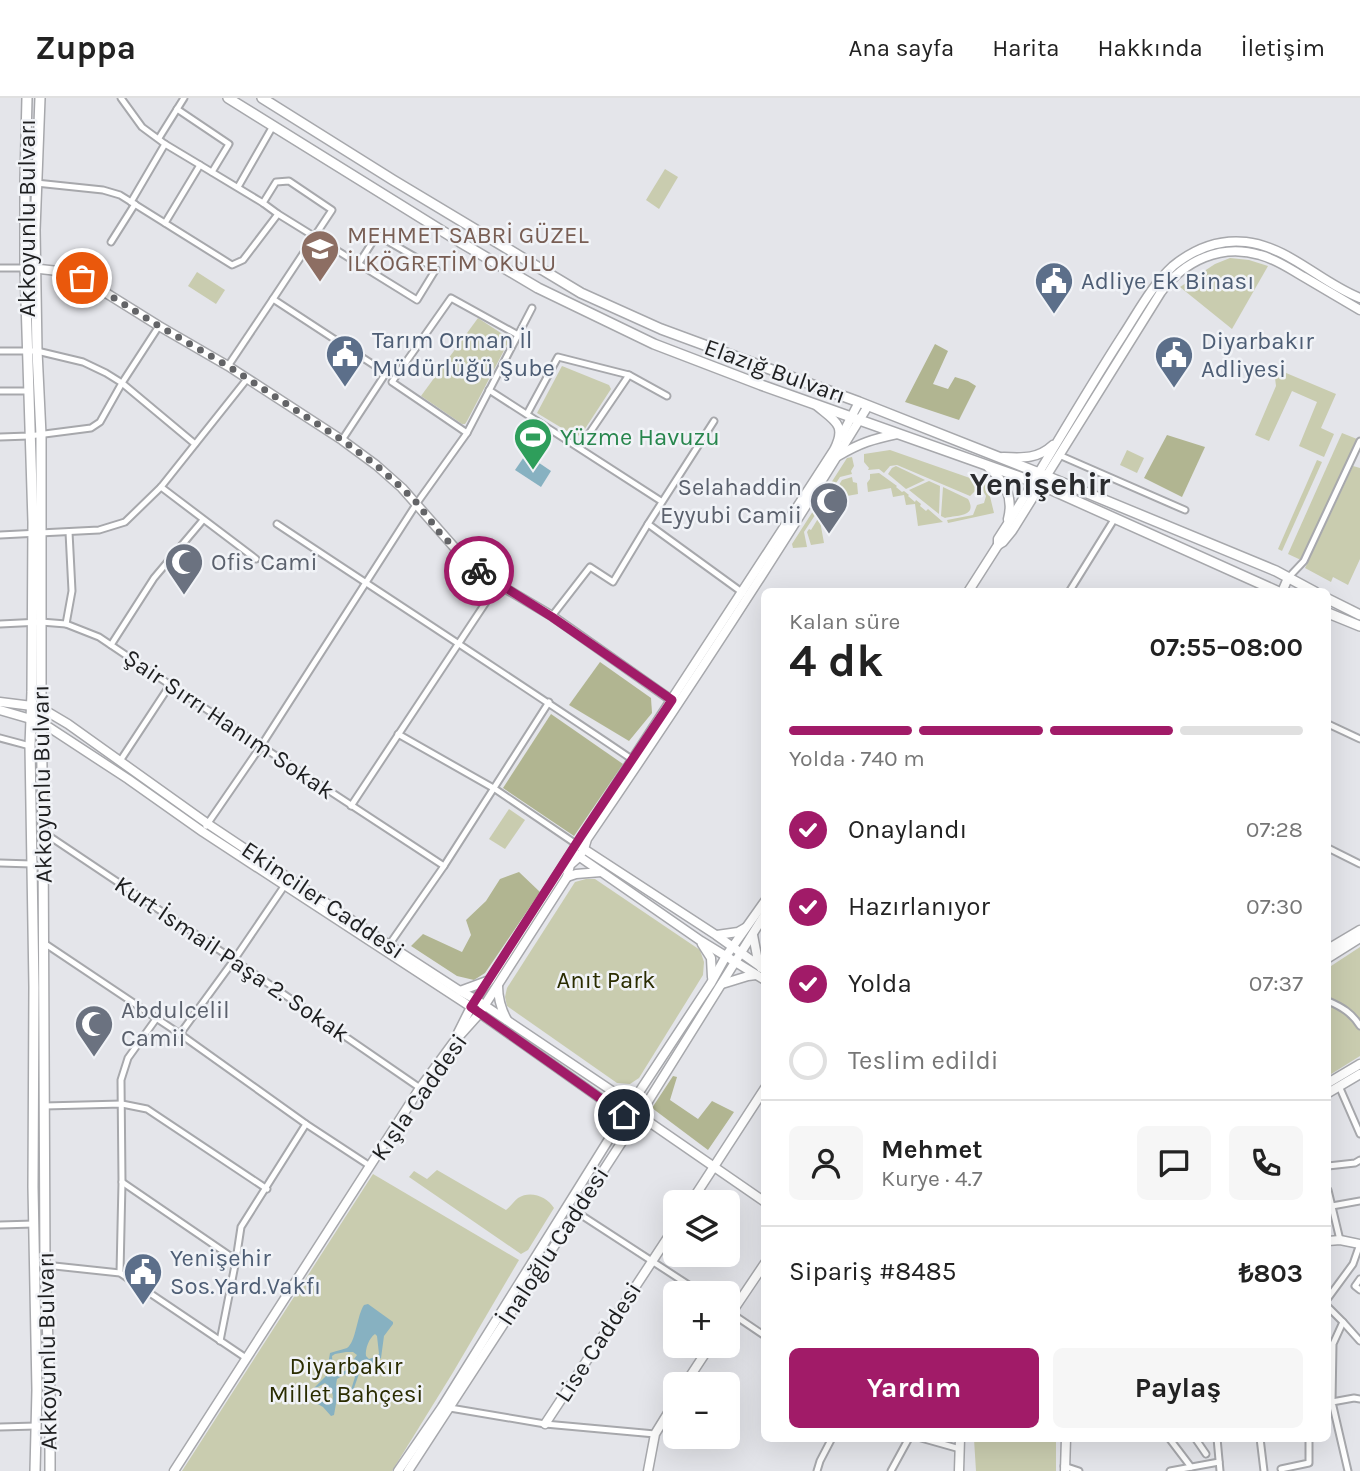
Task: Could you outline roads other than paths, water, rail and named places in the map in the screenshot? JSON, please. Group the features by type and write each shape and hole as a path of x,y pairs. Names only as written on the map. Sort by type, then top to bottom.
{"main road":[{"name":"Akkoyunlu Bulvarı","path":"27,98 25,268 41,435 37,534 36,707 41,722 45,1265 50,1471"},
{"name":"Akkoyunlu Bulvarı","path":"37,534 28,391 36,267 40,98"},
{"name":"Elazığ Bulvarı","path":"228,98 538,288 654,344 1037,484 1268,588"},
{"name":"Elazığ Bulvarı","path":"262,98 581,293 661,329 1043,474 1276,571 1307,588"},
{"path":"1331,600 1360,615"},
{"path":"1331,614 1360,626"},
{"name":"Akkoyunlu Bulvarı","path":"35,1471 37,1390 30,746 31,718 36,707"}],"street":[{"path":"121,98 142,127 165,144 417,300 436,269 377,235 359,263"},
{"path":"159,138 184,98"},
{"path":"177,110 229,144 212,172"},
{"path":"238,187 273,126"},
{"path":"111,242 165,144"},
{"path":"165,223 200,164"},
{"path":"25,181 103,190 120,195 232,265 243,260 278,214"},
{"path":"228,366 332,210 289,181 276,182 264,203"},
{"path":"971,588 998,545 1012,531 1060,438 1107,361 1155,287 1175,265 1200,249 1230,242 1260,244 1360,298"},
{"path":"1043,474 1059,455 1161,292 1172,278 1195,261 1221,252 1259,254 1277,261 1360,310"},
{"path":"0,268 36,267 82,278 228,366 376,465 417,503 440,533 470,564 675,702"},
{"path":"467,433 393,382 451,298 518,335"},
{"path":"273,299 386,373 342,440"},
{"path":"202,832 261,746 417,503 467,433 532,308"},
{"path":"0,437 92,428 100,422 159,326"},
{"path":"0,351 32,351 83,362 122,383 195,444"},
{"path":"527,414 558,357 629,375 667,396"},
{"path":"580,447 629,375"},
{"path":"0,535 99,530 125,522 161,486 247,379"},
{"path":"489,390 661,501"},
{"path":"0,391 28,391"},
{"path":"814,404 836,422 841,437"},
{"path":"453,1043 473,1003 494,982 836,458 863,404"},
{"path":"745,595 841,437 855,419"},
{"path":"552,617 590,567 613,582 661,501 714,421"},
{"path":"836,458 857,444 898,434"},
{"path":"1000,457 1036,456 1045,452 1060,438"},
{"path":"1282,588 1304,561 1360,441"},
{"path":"1059,455 1185,510"},
{"path":"985,465 999,477 1008,492 1011,505 1007,525"},
{"path":"998,545 998,539 1037,484"},
{"path":"161,486 256,559"},
{"path":"1072,588 1115,519"},
{"path":"111,645 154,578 203,520"},
{"path":"277,524 636,761"},
{"path":"648,524 745,595"},
{"path":"66,624 72,591 69,532"},
{"path":"1270,588 1276,571"},
{"path":"351,806 498,584"},
{"name":"Şair Sırrı Hanım Sokak","path":"0,624 66,624 99,636 444,866"},
{"path":"120,761 170,685"},
{"name":"Ekinciler Caddesi","path":"0,702 36,707 68,724 208,824 460,991 624,1115 639,1116"},
{"path":"389,945 444,866 550,702"},
{"name":"Ekinciler Caddesi","path":"0,710 41,722 202,832 473,1003"},
{"path":"1331,725 1360,739"},
{"path":"398,734 495,789 578,851 737,949 761,972"},
{"path":"0,738 30,746"},
{"name":"Kurt İsmail Paşa 2. Sokak","path":"43,832 420,1088"},
{"path":"1331,850 1360,864"},
{"path":"578,851 601,872 701,941 735,962 761,973"},
{"name":"Kışla Caddesi","path":"174,1470 420,1088 453,1043 482,1010 494,982 567,877 578,851"},
{"path":"0,863 32,864"},
{"path":"567,877 601,872"},
{"path":"180,1034 285,885"},
{"path":"614,1092 635,1091 643,1086 726,956 737,949 761,907"},
{"name":"İnaloğlu Caddesi","path":"408,1471 639,1116 735,962 737,949 753,935 761,921"},
{"path":"716,935 738,932 748,927"},
{"path":"1331,947 1360,930"},
{"path":"753,935 761,970"},
{"path":"1331,956 1360,939"},
{"path":"701,941 711,958 711,983"},
{"path":"44,943 370,1166"},
{"path":"722,984 761,973"},
{"path":"460,991 494,982"},
{"path":"494,982 508,1023"},
{"path":"1331,1002 1353,1014 1360,1026"},
{"name":"Ekinciler Caddesi","path":"482,1010 508,1023 632,1104 639,1116 761,1199"},
{"path":"120,1273 121,1080 128,1058 156,1019"},
{"path":"1331,1081 1360,1064"},
{"path":"1331,1091 1360,1074"},
{"name":"İnaloğlu Caddesi","path":"398,1471 442,1407 643,1086"},
{"path":"1339,1086 1360,1134"},
{"path":"699,1190 761,1094"},
{"path":"44,1106 122,1104 147,1109 267,1189"},
{"path":"220,1340 241,1227 306,1124"},
{"path":"1331,1166 1360,1160"},
{"path":"122,1182 236,1259"},
{"path":"1332,1206 1360,1201"},
{"path":"1331,1202 1340,1240"},
{"path":"575,1212 682,1281"},
{"path":"0,1225 34,1224"},
{"path":"1331,1241 1360,1244 1353,1264 1331,1294"},
{"name":"Lise Caddesi","path":"545,1424 663,1244"},
{"path":"45,1265 120,1273 246,1358"},
{"path":"740,1298 761,1269"},
{"path":"1360,1279 1355,1286 1360,1290"},
{"path":"1331,1310 1359,1336"},
{"path":"740,1321 761,1334"},
{"path":"1331,1353 1343,1322"},
{"path":"1331,1402 1360,1399"},
{"path":"1331,1406 1348,1471"},
{"path":"450,1408 545,1424 655,1434"},
{"path":"648,1471 655,1434 663,1421"},
{"path":"0,1427 36,1426"},
{"path":"817,1471 830,1442"},
{"path":"891,1471 907,1442"},
{"path":"935,1442 960,1449"},
{"path":"959,1471 960,1442"},
{"path":"1066,1442 1065,1468 1079,1471"},
{"path":"1172,1442 1191,1467"},
{"path":"1198,1442 1206,1454"},
{"path":"1217,1442 1220,1471"},
{"path":"1260,1442 1264,1471"},
{"path":"1282,1471 1281,1469 1309,1463 1309,1442"},
{"path":"960,1449 965,1471"},
{"path":"1170,1471 1219,1462"}],"water":[{"name":"Yüzme Havuzu","path":"526,454 551,471 541,487 515,470"},
{"path":"368,1304 393,1324 384,1336 381,1358 363,1367 350,1399 337,1398 334,1415 331,1416 307,1395 326,1376 330,1353 350,1345 364,1305","holes":["375,1334 377,1336 379,1354 369,1359 366,1356 369,1341","353,1352 357,1355 345,1371 335,1373 332,1356","347,1373 353,1373 355,1377 350,1393 345,1396 338,1391 337,1379","325,1383 332,1391 332,1401 326,1403 320,1400 315,1393 316,1388"]}],"place":[{"name":"MEHMET SABRİ GÜZEL İLKÖGRETİM OKULU","path":"320,283"},
{"name":"Adliye Ek Binası","path":"1054,315"},
{"name":"Tarım Orman İl Müdürlüğü Şube","path":"345,388"},
{"name":"Diyarbakır Adliyesi","path":"1174,389"},
{"name":"Yüzme Havuzu","path":"533,471"},
{"name":"Selahaddin Eyyubi Camii","path":"829,535"},
{"name":"Ofis Cami","path":"184,596"},
{"name":"Abdulcelil Camii","path":"94,1058"},
{"name":"Yenişehir Sos.Yard.Vakfı","path":"143,1306"}],"district":[{"name":"Yenişehir","path":"1040,484"}],"park label":[{"name":"Anıt Park","path":"606,980"},
{"name":"Diyarbakır Millet Bahçesi","path":"346,1380"}]}
